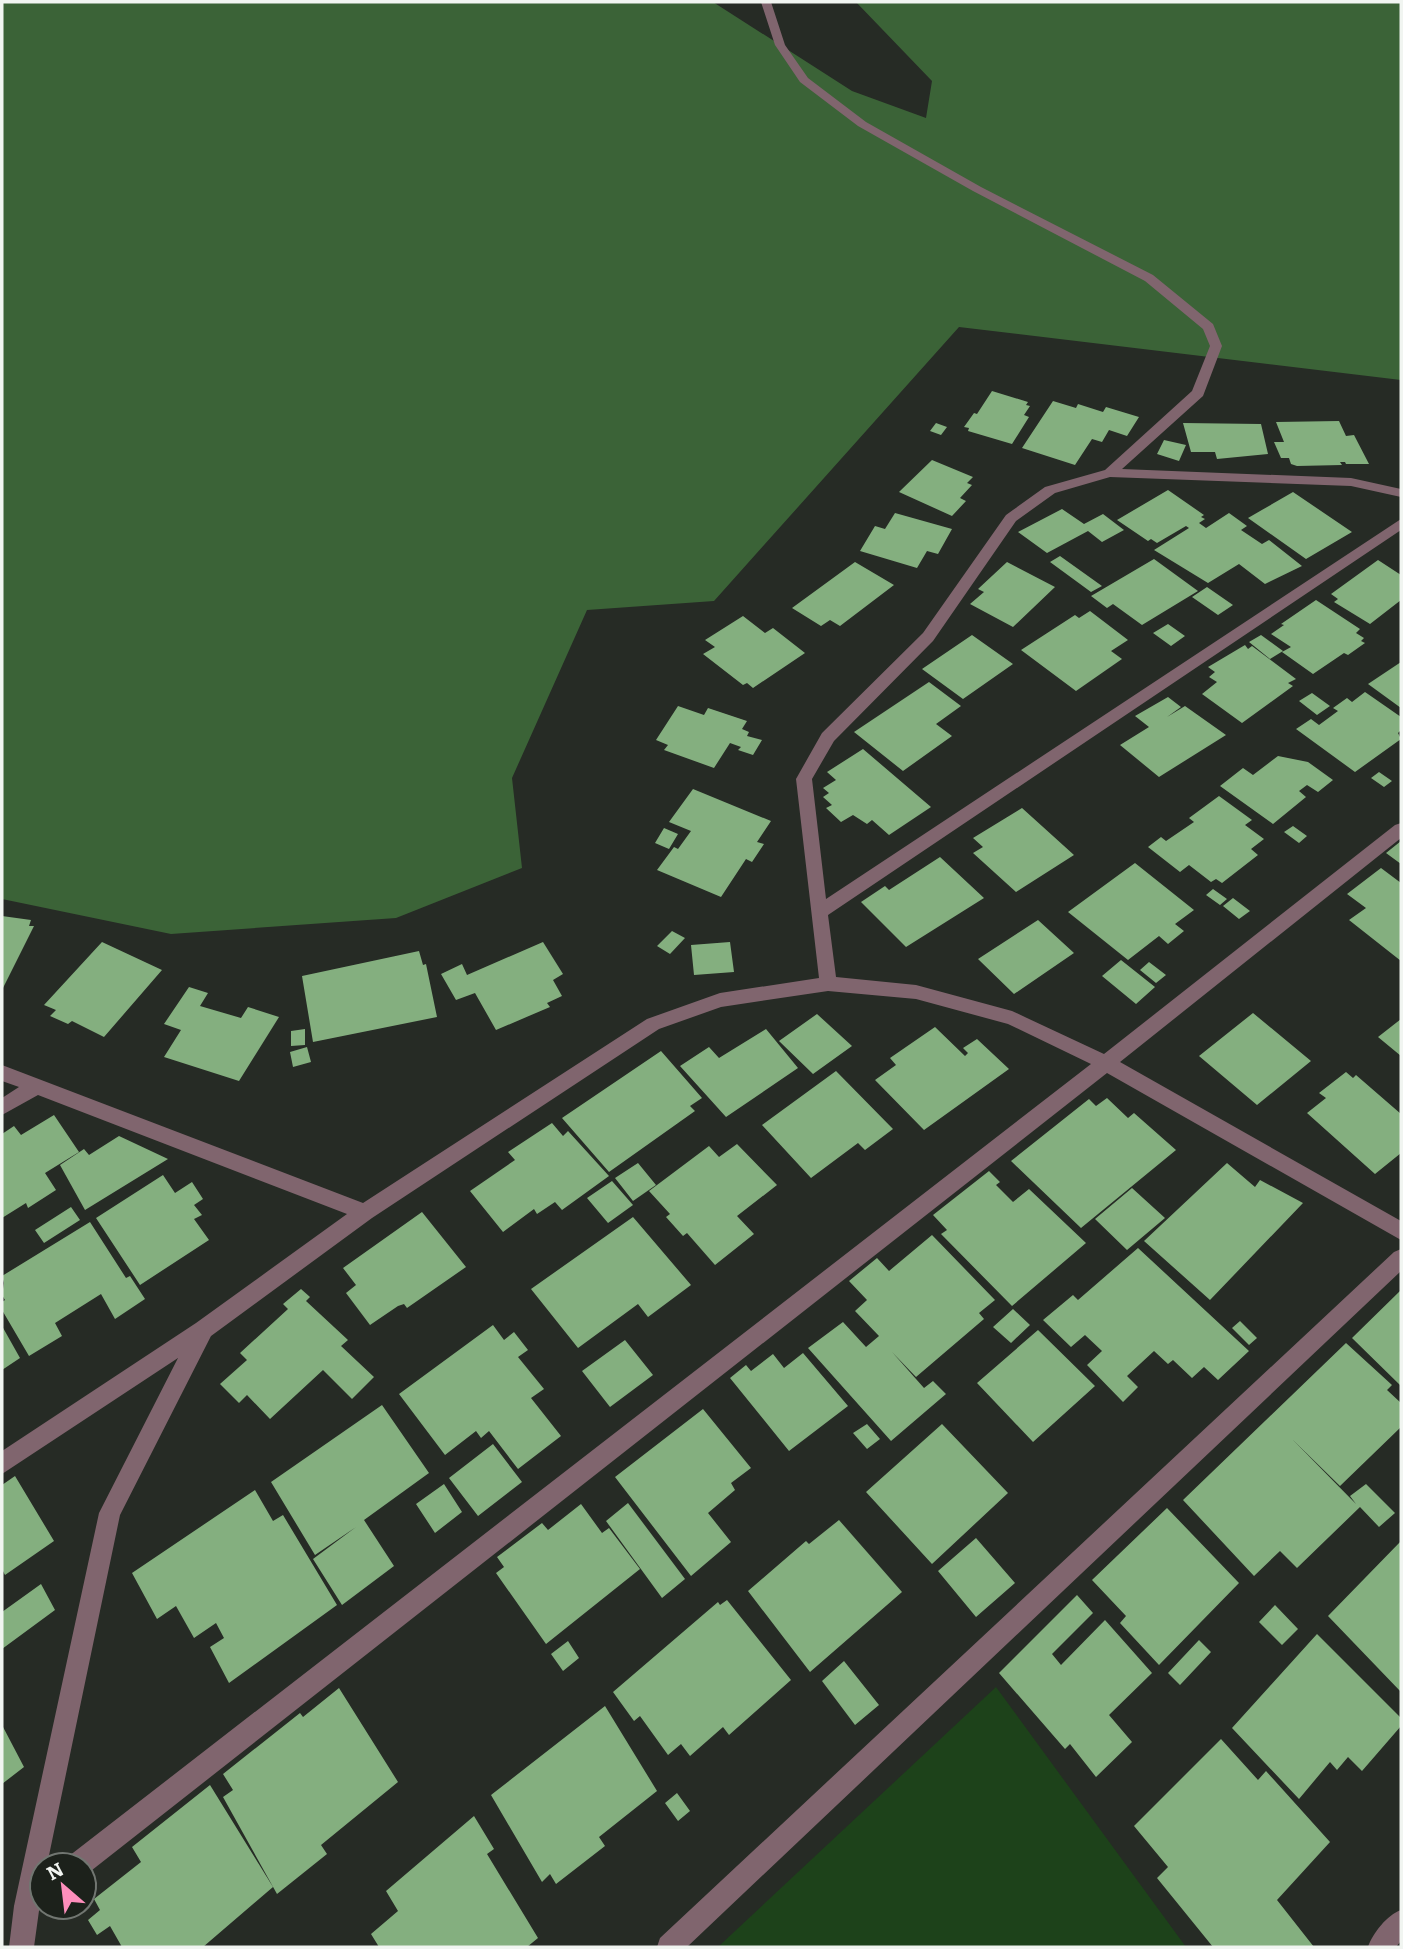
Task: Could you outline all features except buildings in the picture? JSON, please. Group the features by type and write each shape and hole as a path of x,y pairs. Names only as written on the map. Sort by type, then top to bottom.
{"street":[{"path":"766,2 780,45 804,80 862,124 977,189 1149,278 1209,327 1216,346 1198,393 1110,473"},
{"path":"828,984 804,779 828,737 928,637 1011,518 1050,490 1110,473 1351,482 1401,493"},
{"path":"821,911 1401,524"},
{"path":"96,1851 1106,1063 1401,829"},
{"path":"2,1463 204,1329 365,1212 653,1024 720,1000 828,984 916,992 1012,1018 1106,1063 1401,1231"},
{"path":"2,1073 365,1212"},
{"path":"2,1107 35,1087"},
{"path":"669,1947 1401,1258"},
{"path":"44,1851 110,1513 204,1329"},
{"path":"21,1947 28,1921"},
{"path":"1380,1947 1401,1922"}],"green space":[{"path":"2,2 713,2 852,91 926,118 932,81 856,2 1401,2 1401,380 959,327 714,601 587,610 512,778 522,868 396,918 171,934 2,899"},
{"path":"996,1687 1186,1947 718,1947"}]}
